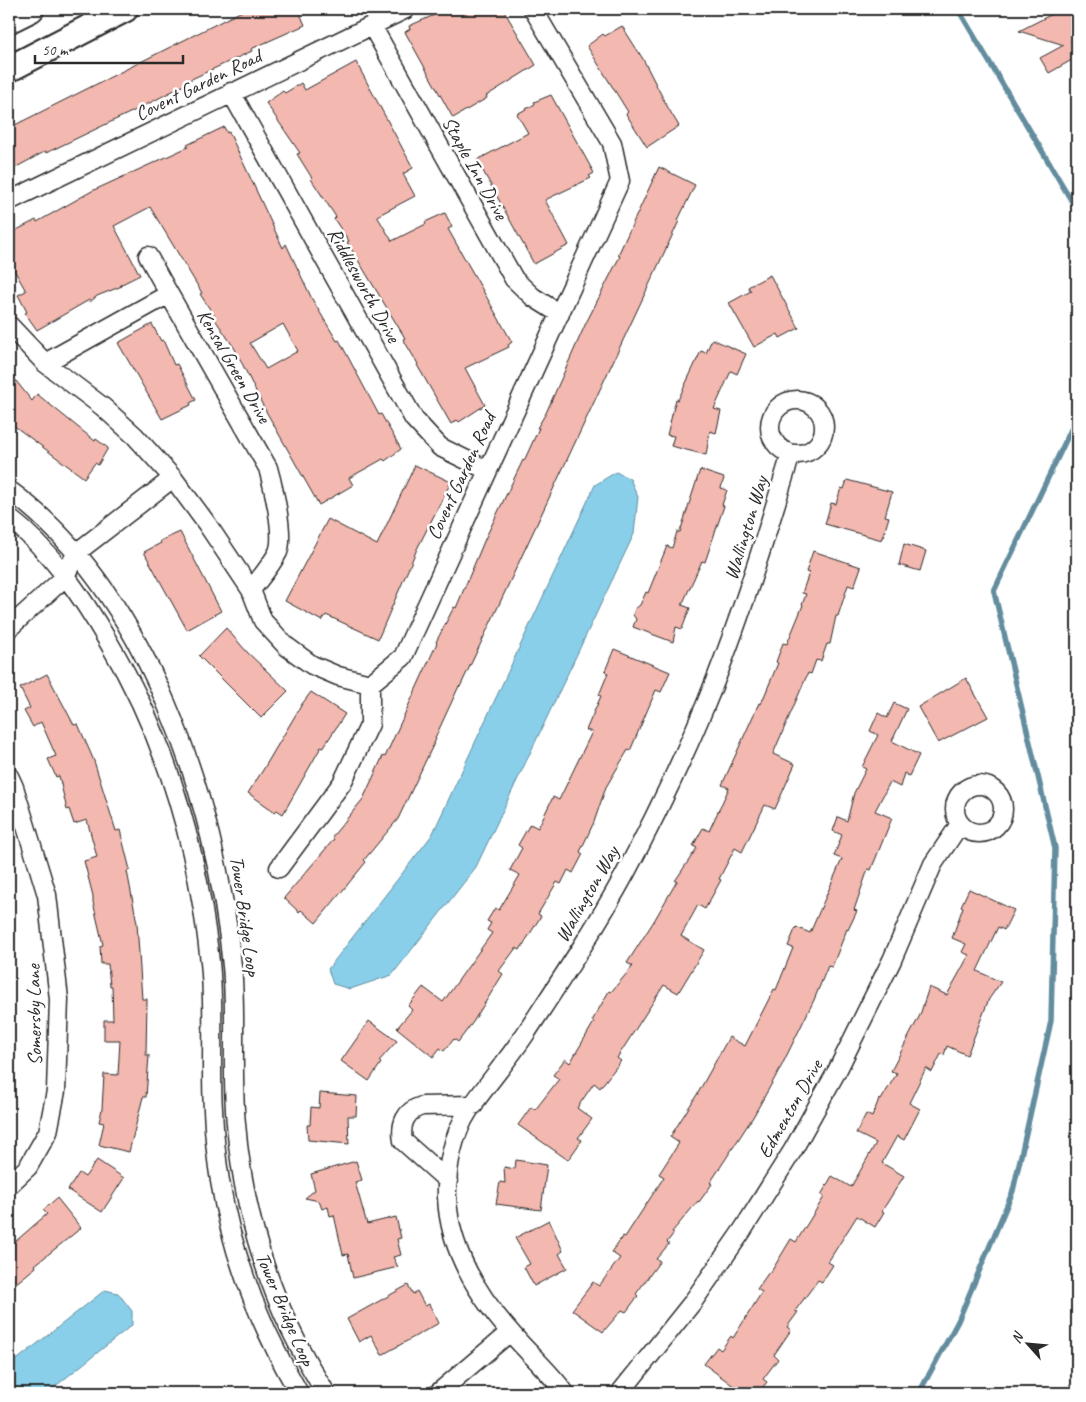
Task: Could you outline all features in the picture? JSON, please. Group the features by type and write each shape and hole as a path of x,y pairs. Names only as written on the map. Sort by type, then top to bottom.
{"main road":[{"path":"9,20 31,9"},
{"path":"9,69 125,9"}],"street":[{"name":"Covent Garden Road","path":"9,201 406,9"},
{"name":"Covent Garden Road","path":"370,684 403,657 620,181 612,143 533,9"},
{"name":"Staple Inn Drive","path":"372,26 514,279 533,297 560,314"},
{"name":"Riddlesworth Drive","path":"231,92 414,419 440,447 487,470"},
{"name":"Kensal Green Drive","path":"148,256 268,468 276,498 279,523 279,550 266,571 250,590"},
{"path":"45,364 169,294"},
{"path":"9,325 45,364 103,408 135,436 173,478 207,524 250,590 263,621 286,646 312,665 338,676 370,684 370,724 342,783 278,868"},
{"name":"Wallington Way","path":"566,1393 510,1332 485,1300 457,1248 449,1223 446,1195 449,1166 456,1137 468,1112 524,1036 581,949 624,876 665,794 705,707 740,616 791,454"},
{"path":"9,628 65,577 76,552 173,478"},
{"name":"Tower Bridge Loop","path":"9,490 44,518 76,552 120,615 142,653 174,723 205,810 220,879 232,967 235,1013 234,1088 236,1124 240,1164 250,1217 264,1266 283,1313 301,1351 326,1393"},
{"name":"Tower Bridge Loop","path":"9,518 33,538 65,577 96,621 119,659 158,742 182,815 197,872 210,965 213,1023 213,1108 220,1181 236,1250 250,1290 282,1362 300,1393"},
{"name":"Somersby Lane","path":"9,776 47,895 59,999 56,1091 48,1132 28,1167 9,1185"},
{"name":"Edmenton Drive","path":"620,1393 692,1303 742,1231 793,1150 838,1069 892,960 932,864 960,824"},
{"path":"448,1182 404,1141 402,1124 407,1114 415,1108 422,1106 474,1105"},
{"path":"438,1393 510,1332"}],"water":[{"path":"616,472 630,479 638,497 634,534 476,867 392,975 350,989 333,984 328,969 432,835 595,485"},
{"path":"105,1290 118,1293 132,1311 132,1325 47,1393 9,1393 9,1366"}],"building":[{"path":"246,9 298,9 305,25 251,49 252,51 185,82 186,84 142,107 46,153 46,151 9,171 9,128"},
{"path":"448,9 503,9 536,65 453,118 405,32 410,29 409,26"},
{"path":"1062,9 1074,9 1077,15 1077,57 1049,73 1040,58 1064,45 1019,31"},
{"path":"622,26 643,59 679,126 647,147 626,114 628,112 587,46 603,34 605,36"},
{"path":"356,62 413,168 403,174 415,196 377,216 392,241 445,213 452,227 448,229 512,342 508,345 509,347 465,368 485,405 459,422 457,420 451,424 403,339 405,338 347,242 349,241 334,219 336,217 297,154 300,153 266,103 283,91 285,93 301,83 305,90"},
{"path":"551,95 594,173 589,176 591,178 545,200 569,245 534,264 477,160 528,133 517,114 535,104 534,102"},
{"path":"224,127 227,133 229,132 283,248 286,244 312,299 337,341 339,340 379,415 381,414 401,449 385,461 383,459 349,478 353,485 319,505 263,406 235,349 214,318 200,294 202,293 150,207 114,226 140,275 120,285 122,286 97,296 90,302 89,300 37,330 25,313 27,312 18,295 26,291 9,261 9,234 36,220 37,222 92,191 188,147 187,145","holes":["283,324 298,351 266,369 250,343"]},
{"path":"659,167 695,185 679,221 398,819 316,923 301,910 299,912 284,898 334,839 332,837 363,799 383,756 385,757 436,642 454,607 456,608 485,539 524,461 539,428 537,428 546,413 585,325 620,256 618,255"},
{"path":"770,275 799,328 780,338 778,334 754,347 729,303 751,291 748,287"},
{"path":"152,324 161,341 163,340 174,365 177,364 196,400 190,403 191,405 162,419 118,343"},
{"path":"712,339 746,354 737,374 731,371 714,409 721,411 716,433 710,431 706,455 671,446 674,436 667,435 676,399 678,400 701,351 706,353"},
{"path":"9,372 32,401 37,394 95,441 96,439 108,448 98,465 95,463 84,478 9,422"},
{"path":"415,465 451,482 417,549 378,639 326,615 322,621 285,601 328,519 377,545"},
{"path":"700,470 724,478 721,488 727,490 722,505 724,506 705,562 702,561 682,605 690,608 682,629 676,627 673,642 633,627 636,619 633,615 646,592 648,593 667,546 672,548 677,532 680,532"},
{"path":"847,480 892,492 885,516 889,517 882,540 825,524 831,503 836,504 841,488 844,489"},
{"path":"180,532 221,611 187,630 144,552 161,543 160,541"},
{"path":"904,544 926,551 920,571 899,565"},
{"path":"813,551 861,567 854,587 848,585 838,616 836,616 830,644 827,644 821,661 816,660 811,674 808,673 773,754 795,764 775,809 765,805 742,852 735,848 719,879 721,880 705,909 698,905 681,936 704,950 678,993 664,985 617,1058 621,1061 600,1088 594,1083 577,1108 592,1119 578,1138 582,1140 568,1160 518,1125 531,1107 535,1110 559,1079 553,1075 565,1059 570,1063 594,1022 592,1021 609,991 611,992 633,966 627,963 654,921 677,881 675,881 697,848 693,846 703,828 709,831 729,788 722,785 759,703 761,704 778,663 776,662 783,643 787,644 803,605 806,594 802,593 809,573 806,572"},
{"path":"226,628 247,652 288,691 261,718 199,656"},
{"path":"614,649 670,672 661,692 656,690 630,751 628,750 606,787 594,822 580,852 583,854 573,873 568,870 561,884 557,882 538,914 541,916 520,950 516,948 499,971 503,974 458,1042 454,1039 444,1051 440,1048 433,1057 397,1028 412,1010 408,1006 423,987 443,1002 492,933 487,930 491,923 487,921 495,908 499,910 520,875 510,870 522,848 518,845 530,824 538,828 553,797 559,800 592,732 586,730 601,696 599,695 608,673 605,671"},
{"path":"47,674 74,725 78,724 94,761 116,831 120,830 130,870 127,871 137,923 142,999 147,999 146,1055 149,1055 146,1097 143,1097 129,1152 99,1145 104,1123 99,1122 102,1109 104,1074 118,1075 120,1040 104,1040 104,1020 113,1020 112,986 110,986 108,964 101,964 100,946 103,945 84,861 97,857 87,820 74,824 69,809 67,810 59,776 56,777 48,759 56,756 41,722 33,727 24,711 30,708 20,688"},
{"path":"966,678 988,717 938,743 918,707"},
{"path":"311,692 345,714 323,748 321,747 283,814 277,810 275,812 248,793"},
{"path":"894,703 907,709 892,741 919,755 909,776 904,773 900,787 890,782 875,811 892,818 871,870 868,869 854,910 857,911 847,929 832,967 828,966 814,1000 781,1067 753,1117 710,1183 712,1184 699,1202 672,1232 674,1233 667,1242 669,1244 656,1259 660,1261 636,1294 638,1296 626,1312 622,1310 603,1332 572,1310 593,1282 599,1286 620,1258 611,1252 623,1236 625,1237 664,1177 659,1174 679,1143 670,1137 698,1093 729,1037 745,1046 774,989 776,990 793,948 788,946 796,927 810,933 842,859 834,856 842,835 833,831 838,817 847,821 854,793 866,769 862,767 878,735 870,731 878,713 887,718"},
{"path":"969,889 1014,910 1004,930 998,927 977,971 1001,982 989,999 967,1055 947,1046 944,1055 941,1054 932,1072 926,1068 909,1103 920,1109 904,1140 897,1136 882,1163 904,1176 882,1211 884,1212 875,1227 857,1216 828,1262 833,1265 822,1282 818,1280 795,1311 798,1312 787,1327 791,1330 774,1355 778,1359 763,1379 767,1382 758,1393 743,1393 704,1364 717,1347 721,1350 731,1336 733,1338 762,1292 757,1289 769,1272 771,1272 791,1239 796,1242 824,1197 821,1195 832,1176 851,1187 876,1143 856,1133 866,1114 872,1117 879,1099 881,1100 897,1073 891,1071 920,1015 929,987 947,995 969,955 962,952 966,944 952,938 963,907 961,906"},
{"path":"369,1021 397,1041 379,1061 381,1063 369,1081 341,1061"},
{"path":"320,1093 357,1096 356,1116 348,1116 349,1144 308,1140 307,1125 310,1125 311,1107 319,1108"},
{"path":"97,1160 124,1178 102,1212 68,1190 79,1173 85,1177"},
{"path":"516,1160 547,1165 541,1210 496,1204 500,1182 505,1183 504,1167 515,1169"},
{"path":"356,1161 362,1180 355,1182 367,1224 396,1217 401,1238 397,1239 401,1255 393,1257 398,1267 353,1278 348,1254 343,1255 334,1215 330,1216 328,1207 322,1209 319,1201 305,1198 315,1190 311,1174"},
{"path":"57,1198 81,1228 35,1265 36,1267 9,1289 9,1247 47,1214 43,1210"},
{"path":"549,1220 563,1251 559,1254 567,1268 534,1286 524,1267 530,1264 515,1238"},
{"path":"408,1285 413,1294 417,1291 425,1306 429,1304 439,1323 382,1355 371,1335 359,1342 347,1319"}],"waterway":[{"path":"958,9 1077,210"},
{"path":"919,1393 958,1321 1013,1191 1051,1021 1055,848 994,591 1077,417"}]}
